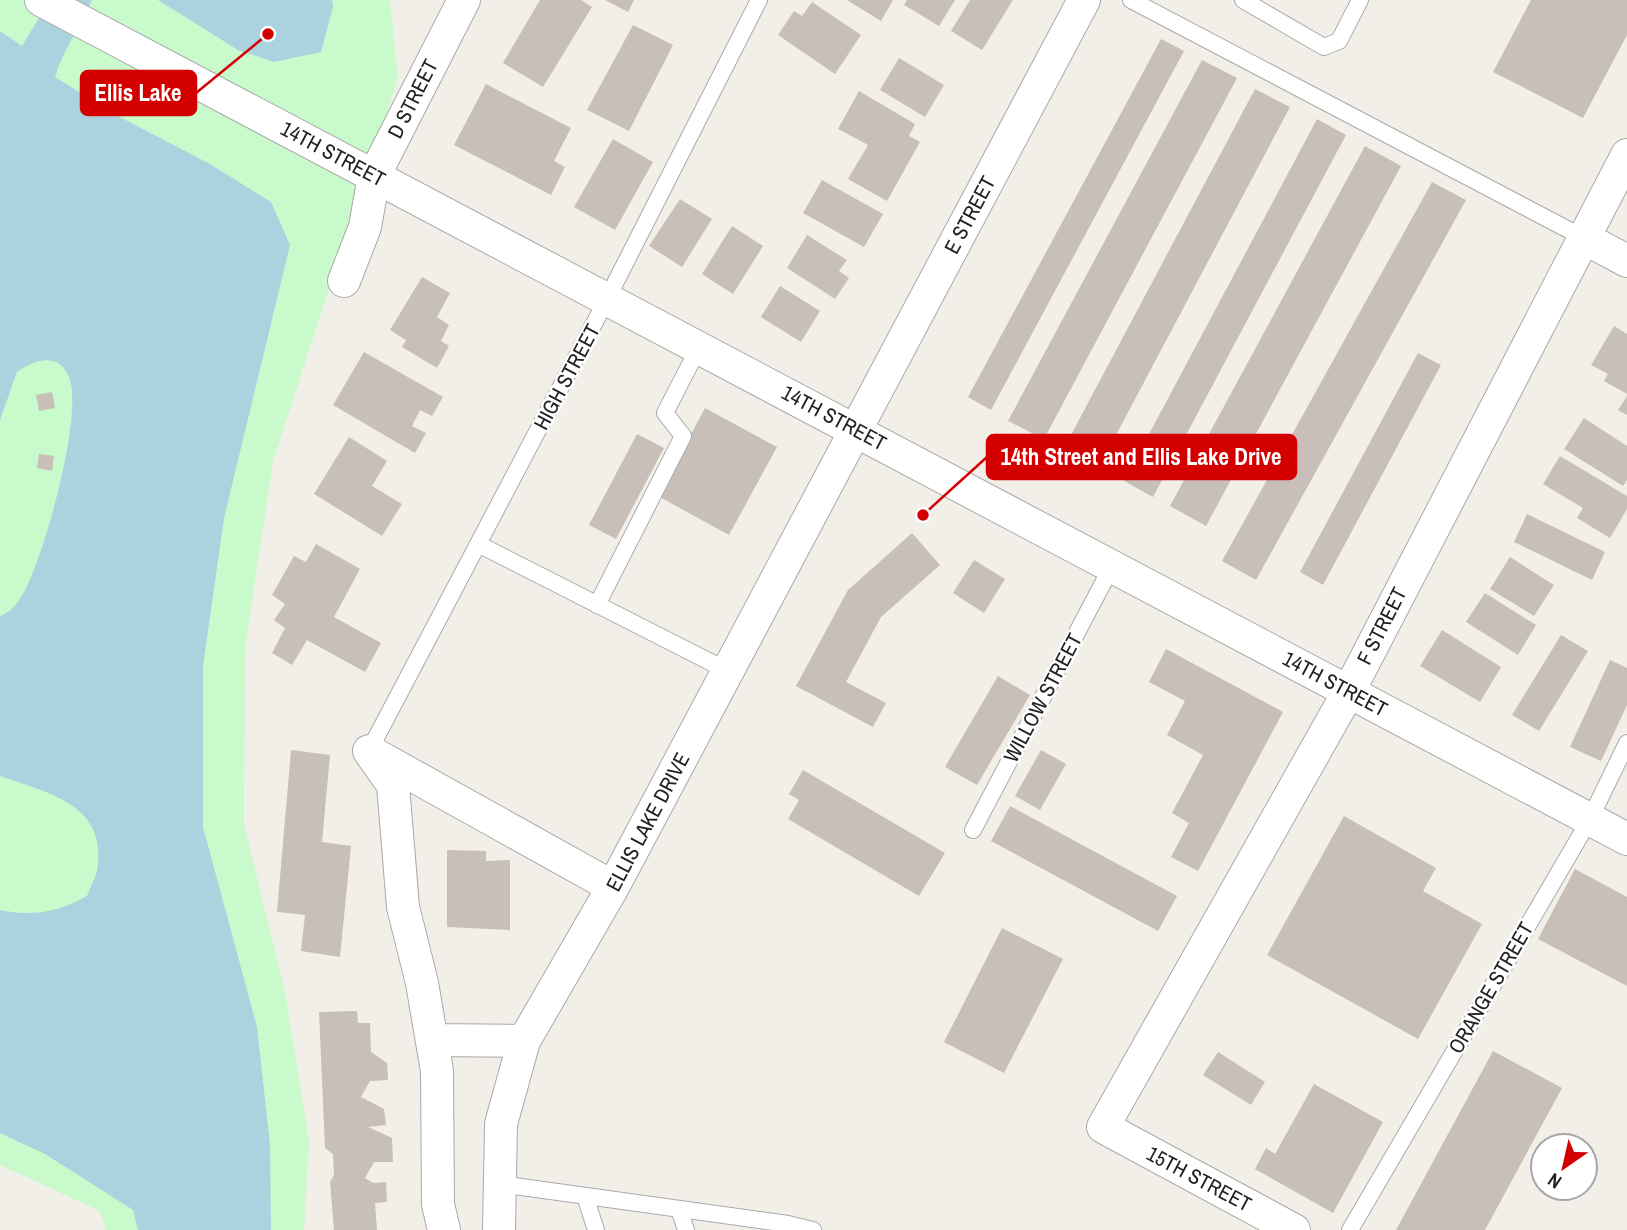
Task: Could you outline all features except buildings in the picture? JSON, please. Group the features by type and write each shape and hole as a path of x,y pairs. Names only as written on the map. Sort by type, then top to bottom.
{"street":[{"name":"14TH STREET","path":"41,0 1627,839"},
{"name":"D STREET","path":"344,281 365,227 374,176 464,0"},
{"name":"E STREET","path":"857,430 1084,0"},
{"name":"F STREET","path":"1103,1127 1349,691 1627,155"},
{"path":"1584,238 1627,261"},
{"name":"ELLIS LAKE DRIVE","path":"499,1230 501,1124 524,1041 613,887 857,430"},
{"path":"369,751 613,887"},
{"path":"369,751 393,785 403,907 422,983 437,1071 438,1204 444,1230"},
{"path":"432,1040 524,1041"},
{"name":"15TH STREET","path":"1103,1127 1294,1230"}],"lane":[{"name":"HIGH STREET","path":"369,751 607,299 759,0"},
{"path":"1131,0 1584,238"},
{"path":"1243,0 1324,47 1339,41 1360,0"},
{"path":"597,605 683,436 664,413 699,347"},
{"path":"478,544 729,671"},
{"name":"WILLOW STREET","path":"973,830 1112,566"},
{"name":"ORANGE STREET","path":"1350,1230 1590,819 1627,743"},
{"path":"500,1184 679,1209 764,1225 813,1230"},
{"path":"585,1196 596,1230"},
{"path":"679,1209 686,1230"}],"green space":[{"path":"0,0 390,0 398,78 273,461 245,649 244,825 286,996 309,1142 304,1230 106,1230 100,1211 0,1165"}],"water":[{"path":"50,0 92,0 55,77 116,115 210,164 271,202 290,245 224,518 203,666 203,827 257,1027 270,1145 271,1230 138,1230 133,1210 45,1154 0,1133 0,910 34,913 66,906 87,896 97,871 98,848 94,830 84,816 55,796 0,776 0,616 11,610 21,598 32,576 59,488 71,425 70,380 60,365 47,360 17,372 0,420 0,31 22,46"},
{"path":"158,0 332,0 333,7 321,52 274,62 238,50"}],"place":[{"name":"Ellis Lake","path":"268,34"},
{"name":"14th Street and Ellis Lake Drive","path":"923,515"}]}
